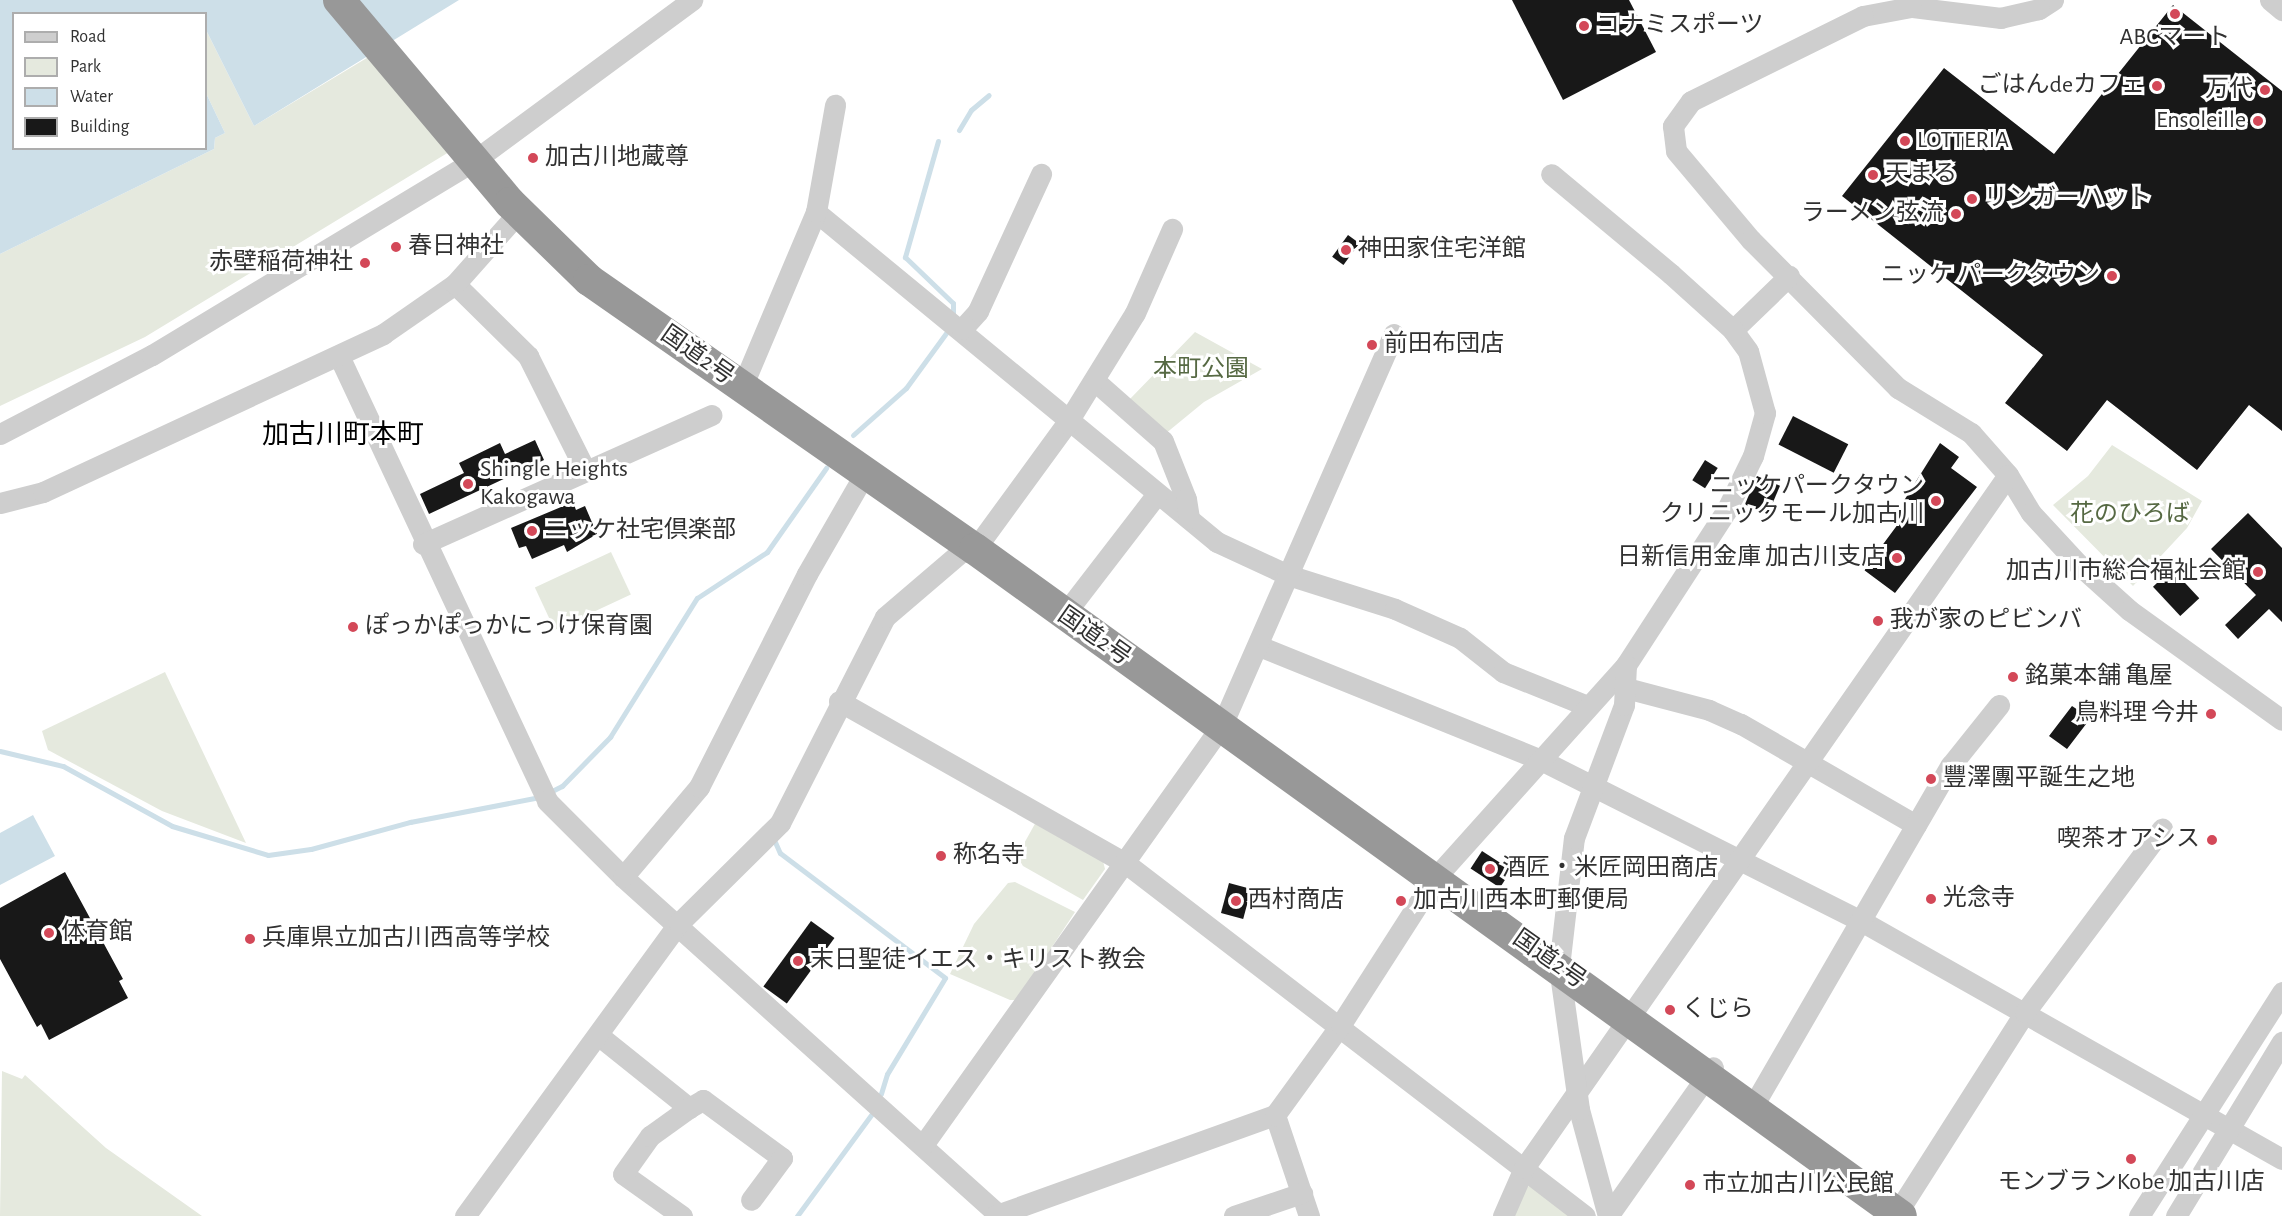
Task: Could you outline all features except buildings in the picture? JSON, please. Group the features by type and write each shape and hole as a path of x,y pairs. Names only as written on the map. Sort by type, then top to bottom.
{"highway":[{"name":"国道2号","path":"339,0 519,212 590,280 975,549 1063,616 1222,725 1434,879 1630,1017 1712,1069 1753,1106 1899,1214"}],"street":[{"path":"0,434 152,355 470,152 692,0"},
{"path":"2053,0 2039,9 2001,18 1911,7 1883,9 1691,101 1673,126 1676,151 1737,226 1898,388 1971,433 2008,475 2031,513 2120,602 2282,720"},
{"path":"2270,0 2282,9"},
{"path":"742,387 816,212 835,105"},
{"path":"953,323 978,311 1041,174"},
{"path":"339,356 423,544 544,796 623,877 679,922 923,1144 997,1215 1275,1115 1341,1024 1434,879 1544,761 1587,706 1626,665 1726,511 1760,435 1765,413 1748,351 1733,330 1551,174"},
{"path":"0,503 43,492 339,356 409,319 455,284 519,212"},
{"path":"816,212 953,323 1067,423 1217,542 1288,575 1395,609 1460,638 1503,672 1587,706"},
{"path":"465,1216 679,922 780,823 839,700 885,617 961,552 975,549 1067,423 1096,382 1135,313 1172,229"},
{"path":"1733,330 1789,276"},
{"path":"455,284 528,356 585,470"},
{"path":"923,1144 1222,725 1259,646 1394,334"},
{"path":"1096,382 1163,441 1186,499 1189,519"},
{"path":"423,544 585,470 712,416"},
{"path":"623,877 699,787 806,577 865,473"},
{"path":"1502,1216 1524,1168 1577,1095 1736,860 2008,475"},
{"path":"1063,616 1157,494"},
{"path":"1259,646 1544,761 1736,860 1863,922 2205,1112 2282,1159"},
{"path":"1608,1216 1577,1095 1559,967 1574,838 1591,785 1624,705 1626,665"},
{"path":"1626,688 1709,710 1806,761 1916,825"},
{"path":"839,700 1124,862 1341,1024 1586,1216"},
{"path":"1753,1106 1863,922 1951,765 1999,705"},
{"path":"1899,1214 2025,1012 2162,830"},
{"path":"2139,1216 2282,993"},
{"path":"598,1035 688,1108"},
{"path":"2176,1216 2282,1042"},
{"path":"1608,1216 1712,1069"},
{"path":"682,1216 618,1182 651,1136 688,1108 703,1100 782,1158 751,1200"},
{"path":"1275,1115 1309,1216"},
{"path":"1234,1216 1302,1193"}],"green space":[{"path":"207,32 254,126 375,53 454,149 145,337 0,406 0,254 214,149 215,138 225,133 207,95"},
{"name":"本町公園","path":"1195,332 1262,369 1204,402 1165,434 1129,400"},
{"name":"花のひろば","path":"2112,445 2202,501 2187,528 2133,586 2053,505 2088,476"},
{"path":"611,552 631,595 555,630 535,587"},
{"path":"165,672 246,843 162,811 48,750 42,731"},
{"path":"1036,822 1103,861 1105,869 1083,900 1023,866 1017,856"},
{"path":"1015,882 1075,912 1017,1000 1010,1000 950,974 974,924 1008,883"},
{"path":"2,1071 22,1079 25,1075 106,1148 202,1216 0,1216"},
{"path":"1533,1185 1572,1216 1508,1216 1519,1189"}],"water":[{"path":"0,0 459,0 254,126 207,32 207,12 12,12 12,150 207,150 207,95 225,133 215,138 214,149 0,254"},
{"path":"33,815 55,856 0,885 0,833"}],"waterway":[{"path":"959,130 971,110 989,95"},
{"path":"938,141 905,257 953,303 953,317"},
{"path":"853,435 906,388 949,329"},
{"path":"548,793 562,786 610,737 697,598 767,552 826,468"},
{"path":"0,751 63,766 172,826 268,855 311,849 410,822 540,797"},
{"path":"775,842 780,853 945,978 887,1074 881,1094"},
{"path":"797,1216 873,1112"}],"place":[{"name":"ABCマート","path":"2175,14"},
{"name":"コナミスポーツ","path":"1584,26"},
{"name":"ごはんdeカフェ","path":"2157,86"},
{"name":"万代","path":"2265,90"},
{"name":"Ensoleille","path":"2258,121"},
{"name":"LOTTERIA","path":"1905,141"},
{"name":"加古川地蔵尊","path":"533,158"},
{"name":"天まる","path":"1873,175"},
{"name":"リンガーハット","path":"1972,199"},
{"name":"ラーメン弦流","path":"1956,214"},
{"name":"春日神社","path":"396,247"},
{"name":"神田家住宅洋館","path":"1346,250"},
{"name":"赤壁稲荷神社","path":"365,263"},
{"name":"ニッケ パークタウン","path":"2112,276"},
{"name":"前田布団店","path":"1372,345"},
{"name":"Shingle Heights Kakogawa","path":"468,484"},
{"name":"ニッケパークタウン クリニックモール加古川","path":"1936,501"},
{"name":"ニッケ社宅倶楽部","path":"532,531"},
{"name":"日新信用金庫 加古川支店","path":"1897,558"},
{"name":"加古川市総合福祉会館","path":"2258,572"},
{"name":"我が家のピビンバ","path":"1878,621"},
{"name":"ぽっかぽっかにっけ保育園","path":"353,627"},
{"name":"銘菓本舗 亀屋","path":"2013,677"},
{"name":"鳥料理 今井","path":"2211,714"},
{"name":"豐澤團平誕生之地","path":"1931,779"},
{"name":"喫茶オアシス","path":"2212,840"},
{"name":"称名寺","path":"941,856"},
{"name":"酒匠・米匠岡田商店","path":"1490,869"},
{"name":"光念寺","path":"1931,899"},
{"name":"西村商店","path":"1236,901"},
{"name":"加古川西本町郵便局","path":"1401,901"},
{"name":"体育館","path":"49,933"},
{"name":"兵庫県立加古川西高等学校","path":"250,939"},
{"name":"末日聖徒イエス・キリスト教会","path":"798,961"},
{"name":"くじら","path":"1670,1010"},
{"name":"モンブランKobe 加古川店","path":"2131,1159"},
{"name":"市立加古川公民館","path":"1690,1185"}],"district":[{"name":"加古川町本町","path":"343,435"}]}
